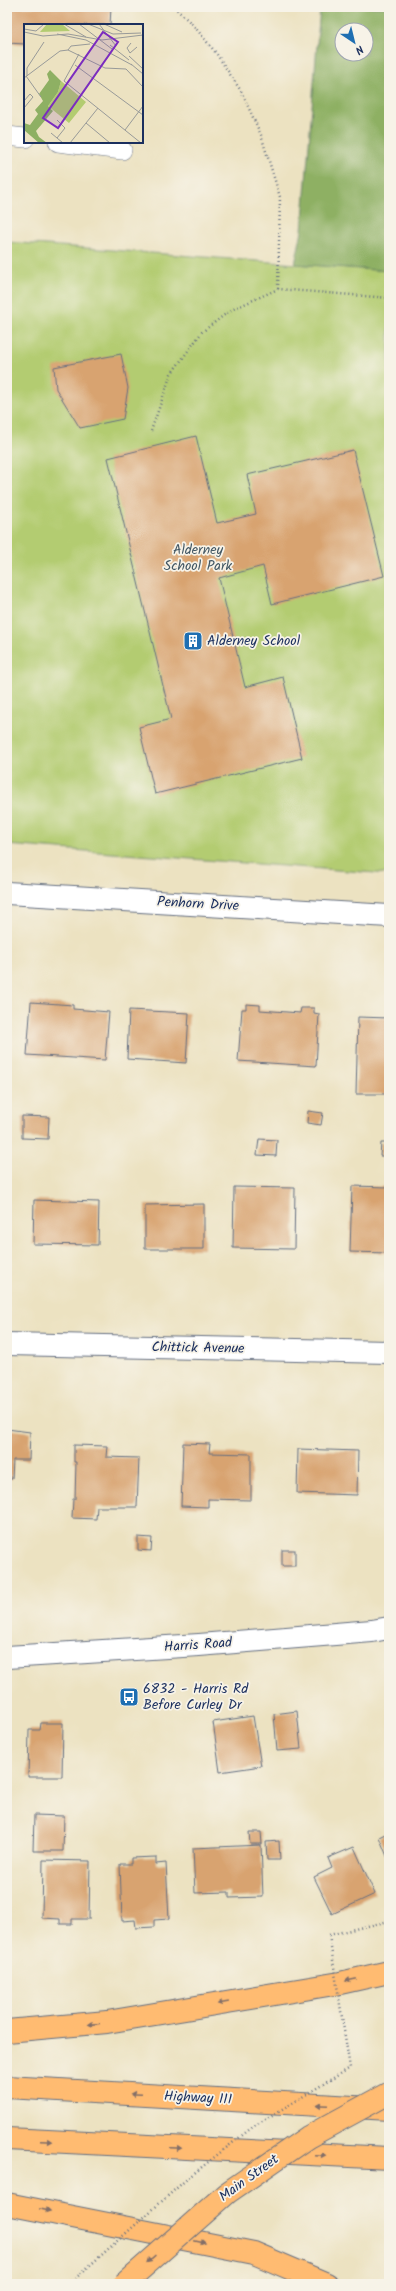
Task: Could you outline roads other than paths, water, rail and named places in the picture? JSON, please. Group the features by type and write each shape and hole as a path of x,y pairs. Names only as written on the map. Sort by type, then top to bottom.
{"main road":[{"path":"7,2031 107,2022 340,1983 389,1972"},
{"name":"Highway 111","path":"7,2087 389,2109"},
{"name":"Main Street","path":"124,2284 227,2193 308,2137 389,2093"},
{"path":"7,2139 389,2158"},
{"path":"7,2204 254,2253 327,2284"}],"street":[{"name":"Penhorn Drive","path":"7,892 389,916"},
{"name":"Chittick Avenue","path":"7,1344 389,1352"},
{"name":"Harris Road","path":"7,1657 199,1645 372,1631 389,1628"}],"lane":[{"path":"7,136 24,138"},
{"path":"66,143 122,150"}],"place":[{"name":"Alderney School","path":"193,641"},
{"name":"6832 - Harris Rd Before Curley Dr","path":"129,1697"}],"park label":[{"name":"Alderney School Park","path":"198,558"}]}
